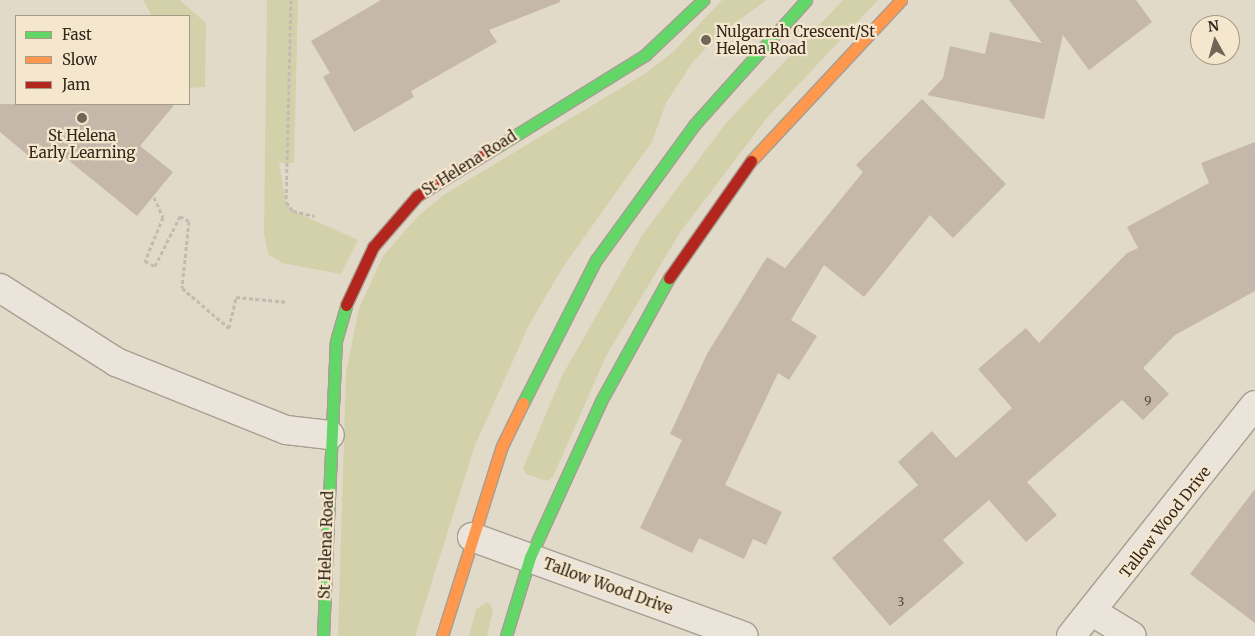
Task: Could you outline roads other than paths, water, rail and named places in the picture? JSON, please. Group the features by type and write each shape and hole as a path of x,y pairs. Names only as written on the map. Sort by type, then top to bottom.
{"street":[{"name":"St Helena Road","path":"323,636 330,435 342,314 360,269 394,220 443,178 645,55 703,0"},
{"path":"442,636 472,537 522,399 596,260 694,125 806,0"},
{"path":"506,636 530,557 605,393 685,250 763,144 901,0"},
{"path":"0,288 116,362 286,430 330,435"},
{"name":"Tallow Wood Drive","path":"1071,636 1094,613 1255,405"},
{"name":"Tallow Wood Drive","path":"472,537 744,636"},
{"path":"1094,613 1132,636"}],"place":[{"name":"Nulgarrah Crescent/St Helena Road","path":"706,40"},
{"name":"St Helena Early Learning","path":"82,118"}]}
